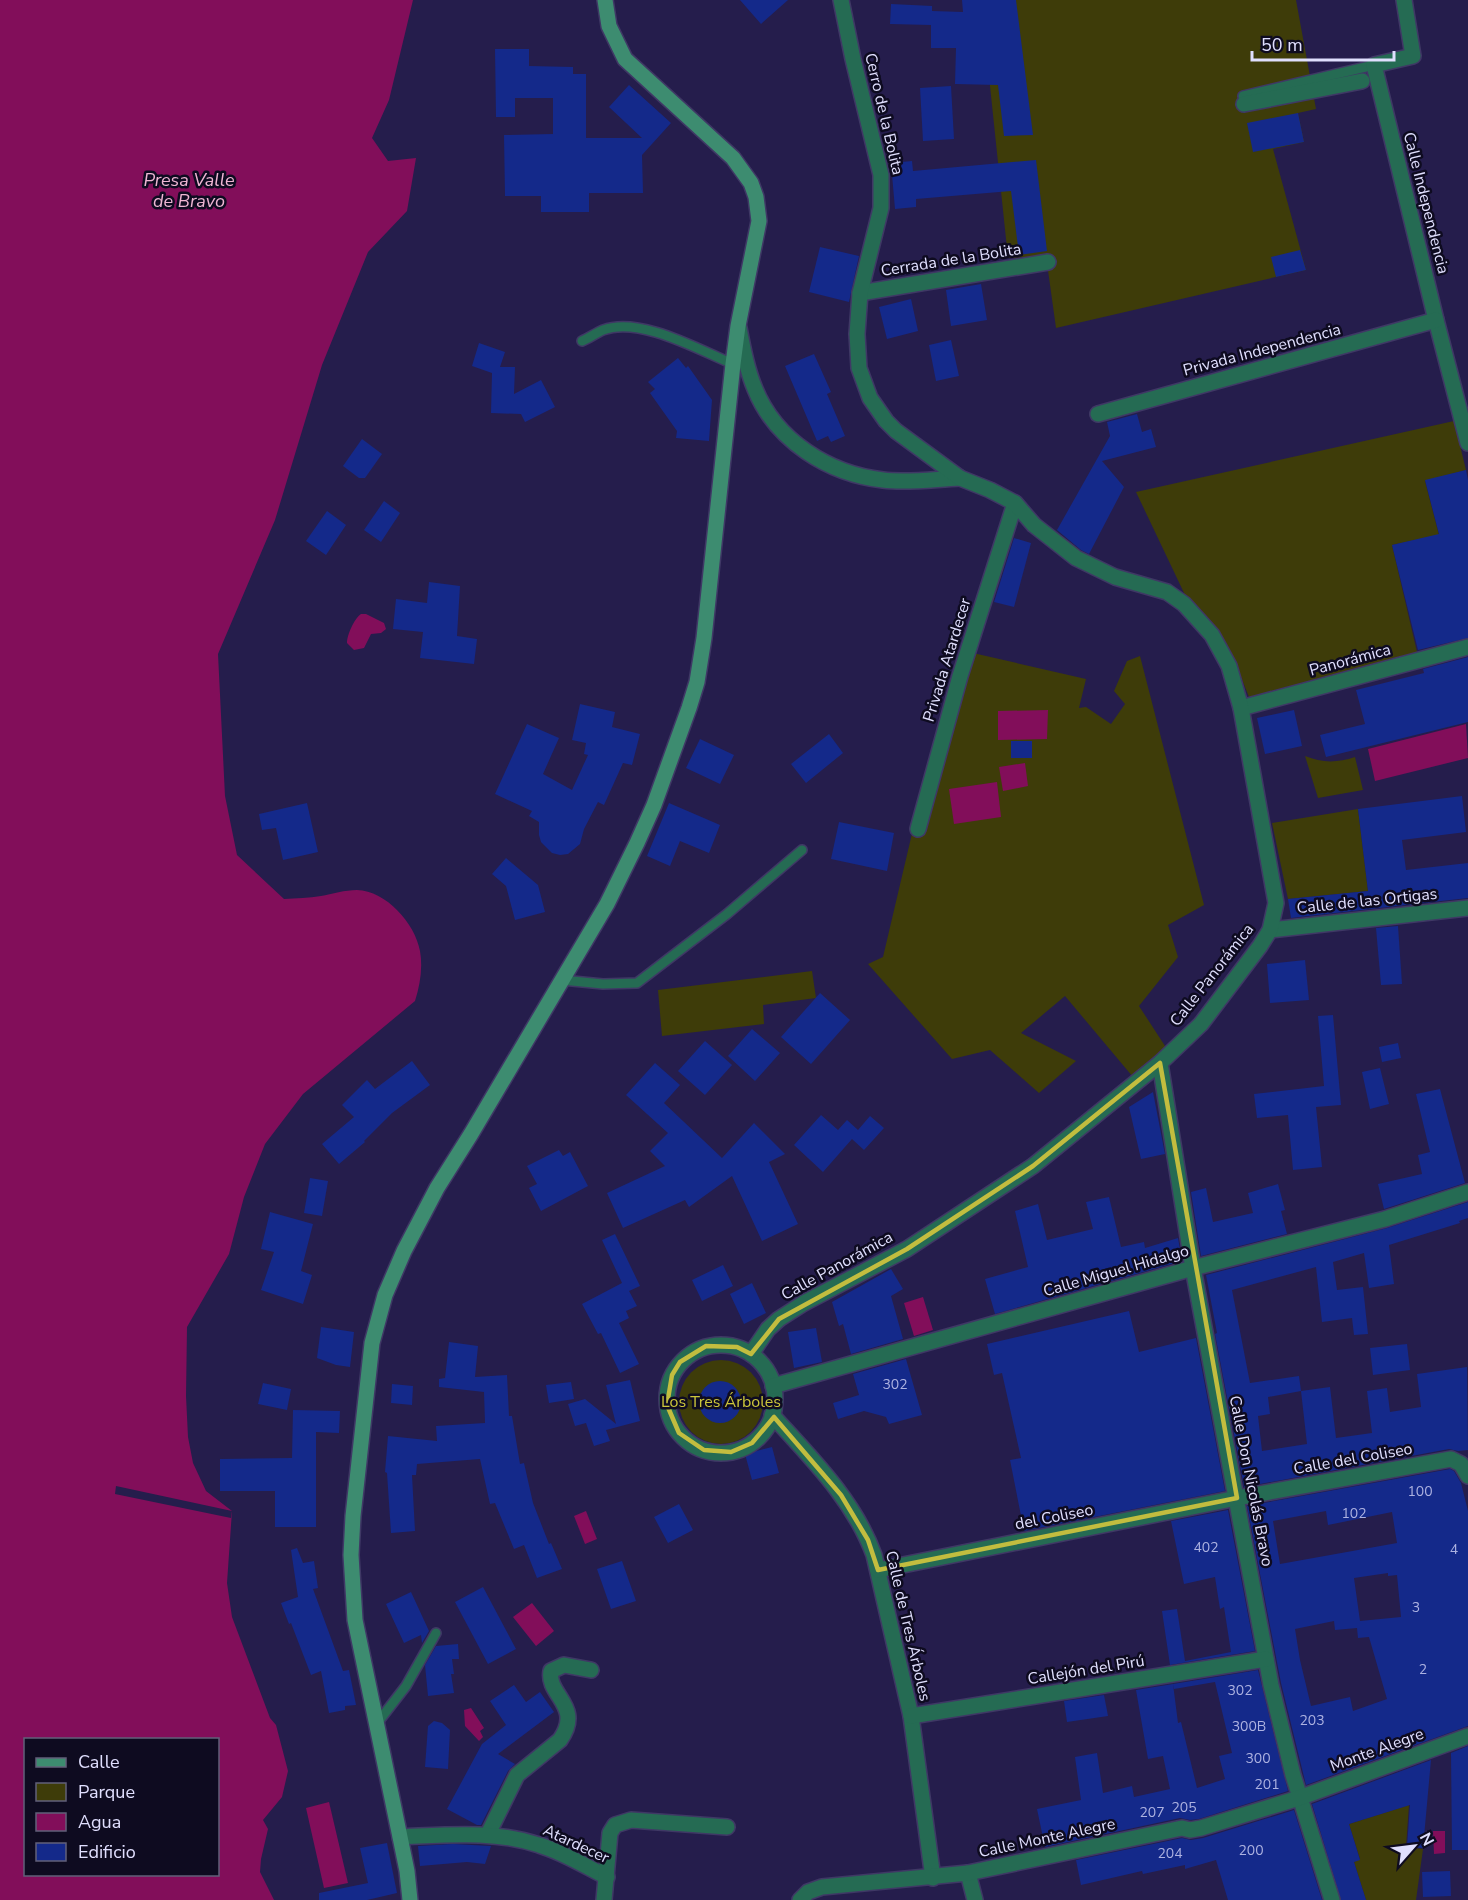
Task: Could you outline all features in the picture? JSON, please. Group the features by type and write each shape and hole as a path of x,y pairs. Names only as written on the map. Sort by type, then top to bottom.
{"main road":[{"path":"410,1900 407,1871 378,1722 355,1620 351,1555 353,1516 372,1343 385,1295 404,1251 437,1188 607,904 637,843 654,806 697,682 704,638 738,326 759,221 751,183 733,158 625,60 609,26 606,0"}],"street":[{"name":"Cerro de la Bolita","path":"841,0 852,59 881,175 882,192 878,224 860,293 857,351 859,369 870,398 886,421 896,431 960,478"},
{"path":"1374,65 1413,56 1404,0"},
{"name":"Calle Independencia","path":"1374,65 1468,443"},
{"path":"1244,100 1362,81"},
{"name":"Cerrada de la Bolita","path":"860,293 1048,262"},
{"name":"Privada Independencia","path":"1098,414 1436,320"},
{"path":"738,326 745,358 756,391 765,408 777,425 806,452 832,467 863,477 906,481 960,478"},
{"name":"Calle Panorámica","path":"751,1354 768,1329 779,1319 804,1303 907,1249 1023,1172 1160,1063 1201,1024 1270,930 1276,903 1241,708 1229,666 1206,627 1184,604 1167,592 1115,577 1076,558 1034,525 1015,503 960,478"},
{"name":"Privada Atardecer","path":"918,829 960,676 1015,503"},
{"name":"Panorámica","path":"1241,708 1468,647"},
{"name":"Calle de las Ortigas","path":"1270,930 1468,908"},
{"name":"Calle Don Nicolás Bravo","path":"1160,1063 1193,1268 1270,1685 1299,1798 1332,1900"},
{"name":"Calle Miguel Hidalgo","path":"773,1386 1193,1268 1385,1219 1468,1192"},
{"path":"722,1344 737,1347 751,1354 765,1368 773,1386 775,1401 772,1415 761,1435 742,1449 719,1453 690,1444 671,1420 667,1405 667,1390 680,1362 692,1352 706,1346 722,1344"},
{"name":"Calle de Tres Árboles","path":"772,1415 841,1495 868,1540 878,1570 911,1716 933,1878"},
{"name":"Calle del Coliseo","path":"1237,1498 1451,1459 1461,1464 1468,1476"},
{"name":"del Coliseo","path":"878,1570 1237,1498"},
{"name":"Callejón del Pirú","path":"911,1716 1266,1659"},
{"path":"488,1834 516,1775 560,1740 565,1733 568,1713 552,1682 551,1671 564,1665 591,1670"},
{"name":"Monte Alegre","path":"1299,1798 1468,1736"},
{"name":"Calle Monte Alegre","path":"800,1900 808,1892 822,1887 968,1873 1182,1828 1190,1830 1201,1828 1299,1798"},
{"path":"607,1877 610,1833 615,1825 622,1821 727,1827"},
{"name":"Atardecer","path":"400,1837 488,1834 539,1844 607,1877 604,1900"},
{"path":"968,1873 975,1900"}],"lane":[{"path":"1244,100 1374,65"},
{"path":"582,341 604,330 623,327 657,332 733,364"},
{"path":"562,980 603,984 637,983 727,914 802,850"},
{"path":"378,1722 406,1686 436,1633"}],"highlighted area":[{"path":"1160,1063 1237,1498 878,1570 868,1540 841,1495 774,1417 752,1443 731,1452 704,1450 679,1433 667,1405 672,1375 680,1362 706,1346 737,1347 751,1354 779,1319 907,1249 1033,1166"}],"green space":[{"path":"981,0 1296,0 1316,109 1298,113 1304,142 1273,149 1306,270 1056,328 1046,256 1008,258"},
{"path":"1454,421 1466,470 1425,481 1439,535 1392,545 1417,652 1249,697 1233,657 1217,629 1185,595 1136,492"},
{"path":"973,653 1086,679 1079,708 1086,707 1111,724 1125,704 1114,691 1127,661 1140,656 1204,905 1168,925 1178,957 1139,1006 1167,1049 1133,1077 1065,996 1021,1033 1076,1061 1039,1093 990,1050 952,1059 868,964 883,957 918,808"},
{"path":"1305,756 1330,761 1355,757 1363,790 1318,798"},
{"path":"1358,809 1368,891 1288,899 1272,823"},
{"path":"812,971 816,998 763,1005 764,1024 662,1036 658,990"},
{"name":"Los Tres Árboles","path":"721,1360 737,1363 751,1372 760,1386 763,1402 760,1418 751,1432 737,1441 721,1444 705,1441 691,1432 682,1418 679,1402 682,1386 691,1372 705,1363"},
{"path":"1409,1805 1406,1847 1423,1849 1416,1900 1366,1900 1354,1862 1360,1859 1349,1824"}],"water":[{"name":"Presa Valle de Bravo","path":"0,0 413,0 389,100 372,138 388,161 416,158 407,211 368,252 322,365 275,520 218,654 225,796 237,855 284,899 316,897 357,890 378,896 398,910 406,920 417,940 421,964 420,983 415,1001 303,1094 265,1144 244,1197 229,1254 187,1327 186,1396 188,1437 193,1463 206,1491 232,1511 227,1583 232,1617 270,1718 276,1725 288,1771 282,1797 263,1820 268,1829 260,1872 274,1900 0,1900"},
{"path":"361,614 366,614 384,623 386,629 381,633 371,634 364,648 354,650 347,640 353,623"},
{"path":"1048,710 1047,739 998,740 998,711"},
{"path":"1466,724 1468,758 1375,781 1368,749"},
{"path":"1025,763 1028,786 1003,791 999,767"},
{"path":"997,782 1001,817 954,824 949,789"},
{"path":"923,1297 933,1330 914,1336 904,1303"},
{"path":"586,1511 597,1539 585,1544 574,1516"},
{"path":"532,1603 554,1631 536,1646 513,1617"},
{"path":"471,1708 484,1728 480,1731 483,1737 479,1741 465,1726 464,1710"},
{"path":"329,1802 348,1883 324,1888 306,1808"},
{"path":"1433,1831 1445,1831 1445,1853 1434,1854"}],"pier":[{"path":"116,1486 232,1511 231,1518 115,1494"}],"building":[{"path":"740,0 788,0 761,24"},
{"path":"962,0 1016,0 1033,135 1004,136 998,85 955,84 956,48 931,48 931,25 890,24 891,4 932,6 932,11 963,12"},
{"path":"495,49 529,49 529,66 573,67 573,74 586,74 586,138 642,138 609,107 629,85 671,123 642,155 643,193 589,193 589,212 541,212 541,196 505,196 504,135 553,134 553,98 515,98 515,117 496,117"},
{"path":"951,86 954,139 923,141 920,88"},
{"path":"1298,113 1304,142 1253,152 1247,123"},
{"path":"1036,160 1047,251 1019,255 1011,191 916,199 916,207 895,209 891,163 912,161 913,171"},
{"path":"820,247 859,256 849,302 809,292"},
{"path":"1300,250 1306,270 1276,277 1271,257"},
{"path":"981,284 987,320 951,326 946,290"},
{"path":"911,299 918,331 887,339 879,307"},
{"path":"951,340 959,376 936,381 929,345"},
{"path":"479,343 505,352 500,367 515,367 514,394 541,380 555,407 525,422 521,414 491,413 492,373 472,366"},
{"path":"814,354 831,392 827,394 845,436 831,442 828,436 817,441 785,366"},
{"path":"678,358 686,368 688,366 712,400 709,441 676,438 677,431 650,393 655,389 648,382"},
{"path":"1137,414 1142,432 1151,429 1156,447 1102,461 1124,487 1089,554 1057,530 1110,436 1107,422"},
{"path":"362,439 382,454 365,478 359,478 343,466"},
{"path":"1466,470 1468,480 1468,638 1418,650 1392,545 1439,534 1425,480"},
{"path":"384,501 400,513 381,542 364,530"},
{"path":"327,511 346,525 326,555 306,541"},
{"path":"1014,538 1031,543 1014,607 994,602"},
{"path":"429,582 460,586 457,636 477,639 474,664 420,658 423,632 393,629 396,599 427,603"},
{"path":"1468,657 1468,722 1326,757 1320,735 1365,724 1356,690 1424,673 1423,669"},
{"path":"580,704 615,712 612,727 640,734 632,765 623,763 604,805 598,802 584,829 580,844 568,854 560,855 552,853 541,842 539,822 529,816 532,811 495,794 527,724 559,738 543,774 572,790 588,755 584,754 586,743 572,740"},
{"path":"1294,710 1302,746 1265,754 1257,718"},
{"path":"829,734 843,753 806,783 791,764"},
{"path":"700,739 734,755 720,784 686,768"},
{"path":"1011,741 1032,741 1032,758 1011,758"},
{"path":"1462,796 1466,832 1402,840 1406,870 1468,863 1468,898 1291,918 1288,899 1368,891 1358,809"},
{"path":"307,803 318,852 283,860 276,828 262,830 259,814"},
{"path":"669,803 720,825 709,853 680,841 670,866 647,856"},
{"path":"839,822 894,833 887,871 831,859"},
{"path":"506,858 538,885 545,912 515,920 506,886 492,874"},
{"path":"1398,926 1402,984 1381,985 1376,928"},
{"path":"1305,960 1309,1000 1270,1003 1267,964"},
{"path":"820,993 850,1020 811,1064 781,1037"},
{"path":"1333,1015 1341,1105 1316,1107 1322,1167 1293,1170 1288,1115 1257,1118 1254,1094 1324,1086 1318,1016"},
{"path":"752,1029 780,1053 755,1081 728,1056"},
{"path":"705,1041 732,1065 705,1095 678,1071"},
{"path":"1398,1043 1401,1058 1382,1062 1379,1047"},
{"path":"412,1061 430,1085 392,1113 365,1142 339,1164 322,1144 354,1117 342,1105 367,1080 375,1089"},
{"path":"655,1063 680,1085 664,1103 722,1158 754,1123 785,1154 769,1162 798,1224 762,1241 732,1176 689,1207 685,1200 623,1228 607,1193 665,1166 650,1151 668,1133 626,1095"},
{"path":"1380,1068 1389,1104 1370,1109 1362,1072"},
{"path":"1440,1089 1465,1183 1384,1209 1378,1184 1422,1174 1418,1155 1430,1152 1416,1094"},
{"path":"1153,1092 1165,1154 1141,1159 1129,1107"},
{"path":"821,1115 838,1130 847,1120 858,1130 870,1116 884,1128 864,1150 852,1139 823,1172 794,1145"},
{"path":"559,1150 563,1156 570,1152 588,1186 541,1211 529,1188 537,1184 527,1166"},
{"path":"310,1178 328,1181 322,1216 304,1213"},
{"path":"1278,1184 1285,1210 1281,1211 1287,1234 1201,1256 1191,1192 1206,1188 1213,1222 1253,1213 1248,1193"},
{"path":"1109,1197 1121,1247 1144,1242 1145,1248 1178,1238 1182,1261 995,1314 985,1279 1028,1267 1015,1211 1038,1204 1047,1240 1093,1229 1086,1202"},
{"path":"1468,1202 1468,1218 1459,1221 1460,1223 1389,1245 1394,1284 1369,1288 1364,1253 1333,1262 1337,1290 1363,1287 1368,1334 1354,1335 1352,1318 1322,1322 1316,1267 1232,1290 1250,1383 1299,1376 1301,1391 1330,1387 1336,1438 1372,1433 1367,1391 1387,1388 1390,1412 1421,1407 1417,1374 1467,1367 1468,1450 1449,1449 1244,1487 1206,1275 1387,1228","holes":["1301,1391 1307,1444 1262,1451 1258,1416 1270,1414 1268,1397"]},
{"path":"270,1212 313,1224 301,1271 312,1275 303,1304 261,1290 274,1252 261,1249"},
{"path":"615,1234 640,1286 629,1291 637,1306 626,1311 629,1318 619,1323 639,1364 620,1373 601,1333 598,1334 582,1304 622,1283 602,1240"},
{"path":"723,1265 733,1286 702,1301 692,1280"},
{"path":"891,1269 903,1289 891,1296 903,1339 851,1354 843,1324 839,1326 832,1302"},
{"path":"752,1283 766,1313 744,1324 730,1294"},
{"path":"1129,1311 1139,1352 1196,1338 1225,1491 1024,1531 1010,1460 1021,1458 1002,1373 994,1375 987,1344"},
{"path":"321,1327 354,1332 350,1367 317,1358"},
{"path":"816,1328 822,1362 794,1368 788,1332"},
{"path":"449,1342 478,1346 475,1377 507,1375 509,1416 512,1416 520,1464 524,1463 533,1503 549,1544 551,1543 562,1569 537,1578 524,1545 514,1549 495,1503 490,1504 480,1459 417,1464 416,1475 412,1475 415,1531 391,1533 387,1473 385,1472 388,1436 437,1441 436,1426 485,1423 484,1392 439,1387 439,1379 445,1378"},
{"path":"1407,1344 1410,1370 1373,1375 1370,1348"},
{"path":"906,1359 922,1415 889,1424 886,1417 864,1411 838,1419 833,1403 859,1395 853,1374"},
{"path":"630,1380 640,1421 606,1430 610,1441 594,1446 586,1423 575,1426 568,1404 585,1399 616,1424 606,1385"},
{"path":"720,1381 728,1382 735,1387 740,1394 740,1410 735,1417 728,1422 720,1423 712,1422 705,1417 700,1410 699,1402 700,1394 705,1387 712,1382"},
{"path":"571,1382 574,1399 549,1403 546,1385"},
{"path":"263,1383 291,1389 287,1410 258,1404"},
{"path":"392,1384 413,1386 412,1405 391,1403"},
{"path":"293,1410 340,1411 339,1433 316,1432 316,1527 275,1527 275,1491 220,1491 220,1459 292,1458"},
{"path":"772,1447 779,1473 752,1480 745,1454"},
{"path":"1450,1469 1454,1471 1461,1483 1468,1511 1468,1726 1306,1785 1281,1683 1247,1506","holes":["1326,1511 1328,1525 1392,1512 1397,1543 1280,1564 1273,1521","1388,1573 1388,1576 1397,1575 1401,1617 1360,1621 1354,1578","1334,1621 1335,1630 1357,1628 1358,1638 1369,1637 1387,1699 1353,1711 1350,1697 1311,1706 1295,1629"]},
{"path":"679,1504 693,1530 668,1543 654,1517"},
{"path":"1228,1510 1255,1651 1170,1665 1162,1611 1177,1609 1185,1661 1231,1652 1224,1607 1220,1609 1215,1577 1184,1584 1171,1521"},
{"path":"297,1548 303,1563 314,1561 318,1588 313,1589 343,1671 349,1670 356,1705 345,1706 345,1710 329,1713 321,1671 311,1675 281,1603 298,1597 291,1550"},
{"path":"622,1561 636,1601 611,1609 597,1569"},
{"path":"483,1587 516,1649 488,1664 455,1602"},
{"path":"411,1592 429,1631 422,1643 421,1635 404,1643 386,1604"},
{"path":"458,1644 459,1659 452,1659 454,1674 451,1674 454,1693 428,1696 425,1665 436,1646"},
{"path":"1258,1670 1288,1791 1199,1819 1180,1818 1045,1847 1037,1809 1081,1800 1075,1757 1097,1753 1103,1793 1132,1786 1134,1797 1170,1789 1163,1756 1148,1759 1136,1690","holes":["1215,1682 1232,1753 1219,1756 1225,1779 1197,1788 1181,1722 1178,1723 1173,1684 1174,1689"]},
{"path":"514,1685 526,1702 540,1692 554,1712 498,1754 515,1764 508,1771 481,1825 477,1825 447,1809 482,1744 506,1725 490,1701"},
{"path":"1104,1695 1108,1716 1067,1722 1064,1701"},
{"path":"434,1721 442,1723 450,1730 448,1769 425,1767 428,1726"},
{"path":"1468,1746 1468,1850 1452,1850 1451,1753"},
{"path":"1431,1760 1423,1848 1407,1847 1410,1805 1349,1824 1360,1860 1354,1862 1366,1900 1341,1900 1312,1804"},
{"path":"1294,1810 1322,1900 1228,1900 1216,1860 1185,1869 1185,1865 1143,1874 1142,1871 1081,1885 1076,1860 1182,1838 1191,1840 1203,1838"},
{"path":"387,1843 397,1893 367,1900 319,1900 319,1893 368,1883 360,1848"},
{"path":"453,1844 491,1846 485,1864 467,1862 420,1866 418,1846"},
{"path":"1450,1871 1451,1896 1423,1897 1422,1872"}]}
